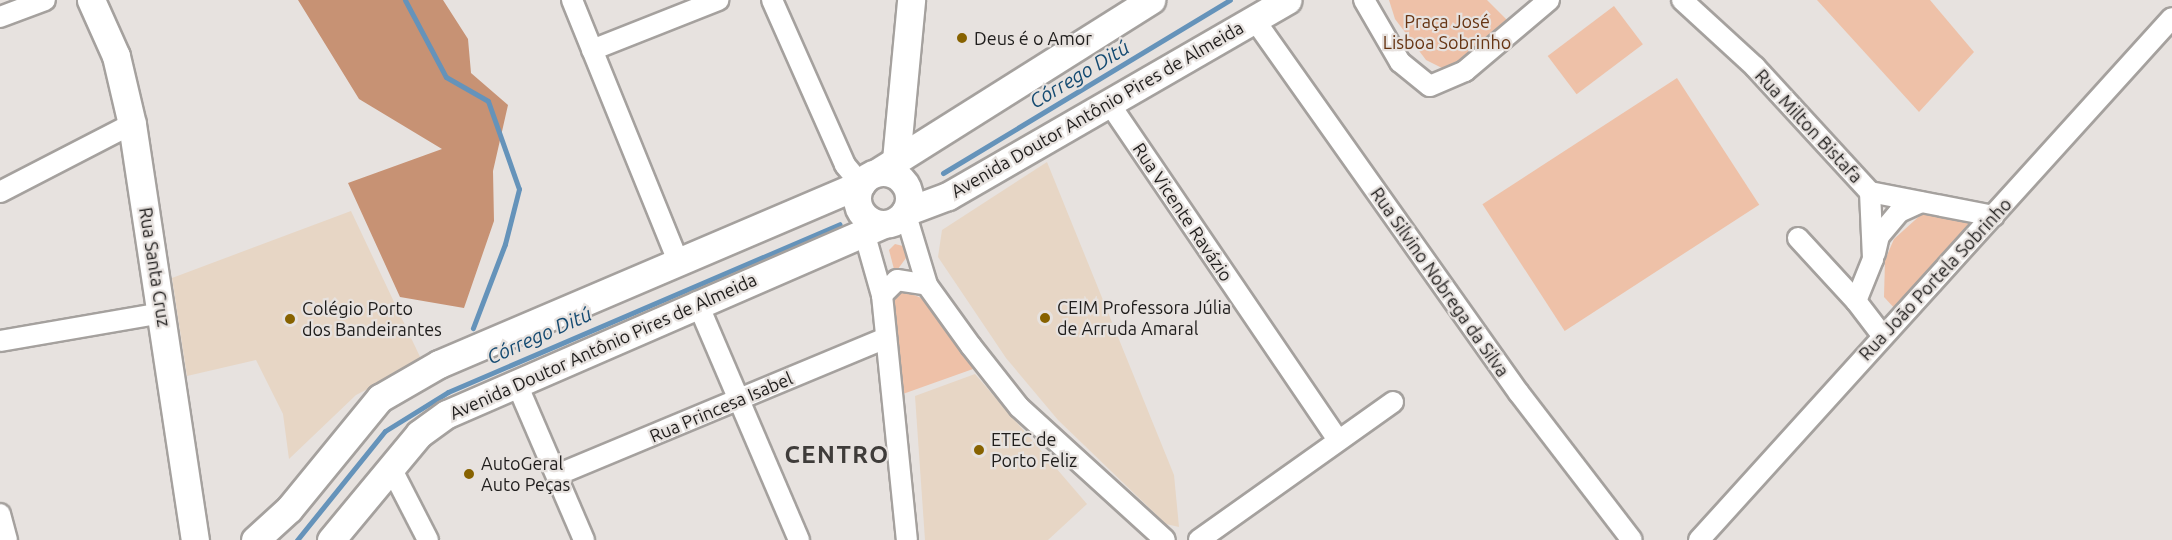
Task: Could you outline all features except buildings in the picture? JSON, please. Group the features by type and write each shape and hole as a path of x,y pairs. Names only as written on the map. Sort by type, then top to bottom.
{"main road":[{"name":"Rua Santa Cruz","path":"91,0 116,56 132,124 195,540"},
{"path":"878,172 891,173 905,183 909,199 884,223 860,209 878,172 910,0"},
{"path":"255,540 289,509 380,398 440,364 677,258 878,172 1151,0"},
{"name":"Avenida Doutor Antônio Pires de Almeida","path":"331,540 390,466 447,414 697,302 948,196 1287,0"}],"street":[{"path":"0,17 45,0"},
{"path":"572,0 677,258"},
{"path":"592,50 717,0"},
{"path":"772,0 845,165 878,172"},
{"path":"1364,0 1400,62 1430,86 1465,71 1550,0"},
{"name":"Rua Milton Bistafa","path":"1682,0 1755,67 1870,192 1994,216"},
{"name":"Rua João Portela Sobrinho","path":"1699,540 1882,335 1994,216 2172,18"},
{"name":"Rua Silvino Nobrega da Silva","path":"1254,19 1519,393 1632,540"},
{"name":"Rua Vicente Ravázio","path":"1109,103 1338,440"},
{"path":"0,192 132,124"},
{"path":"1870,192 1873,259"},
{"path":"1856,301 1873,259 1879,236 1899,212 1921,202"},
{"path":"884,223 927,285 1019,407 1165,540"},
{"path":"884,223 882,295 904,538"},
{"path":"1798,238 1856,301 1882,335"},
{"path":"882,295 897,280 927,285"},
{"path":"697,302 736,400 799,540"},
{"path":"0,341 162,313"},
{"name":"Rua Princesa Isabel","path":"557,476 886,338"},
{"path":"516,382 584,540"},
{"path":"1198,540 1392,402"},
{"path":"390,466 428,540"},
{"path":"0,514 7,540"}],"shaded area":[{"path":"298,0 443,0 468,39 471,73 508,105 493,171 494,221 464,308 400,297 348,183 442,149 359,99"},
{"name":"CEIM Professora Júlia de Arruda Amaral","path":"1047,162 1174,475 1179,527 1166,524 1058,420 1006,358 938,257 942,230"},
{"name":"Colégio Porto dos Bandeirantes","path":"351,211 422,361 356,395 289,459 283,414 256,360 187,376 172,278"},
{"name":"ETEC de Porto Feliz","path":"975,374 1087,504 1048,540 925,540 915,396"}],"green space":[{"name":"Praça José Lisboa Sobrinho","path":"1389,0 1487,0 1508,21 1468,58 1442,68 1426,60 1395,19"},
{"path":"1817,0 1930,0 1974,52 1919,112"},
{"path":"1614,6 1643,44 1577,94 1548,56"},
{"path":"1677,78 1759,205 1565,331 1482,204"},
{"path":"1925,211 1972,218 1977,226 1897,311 1884,297 1885,260 1894,239"},
{"path":"895,244 903,246 906,258 895,273 889,250"},
{"path":"896,288 924,299 973,369 900,395 891,300"}],"waterway":[{"path":"405,0 446,77 488,101 519,189 505,244 473,328"},
{"name":"Córrego Ditú","path":"943,173 1230,0"},
{"name":"Córrego Ditú","path":"297,540 385,431 448,392 840,224"}],"place":[{"name":"Deus é o Amor","path":"962,38"},
{"name":"CEIM Professora Júlia de Arruda Amaral","path":"1045,318"},
{"name":"Colégio Porto dos Bandeirantes","path":"290,319"},
{"name":"ETEC de Porto Feliz","path":"979,450"},
{"name":"AutoGeral Auto Peças","path":"469,474"}],"district":[{"name":"CENTRO","path":"837,455"}]}
